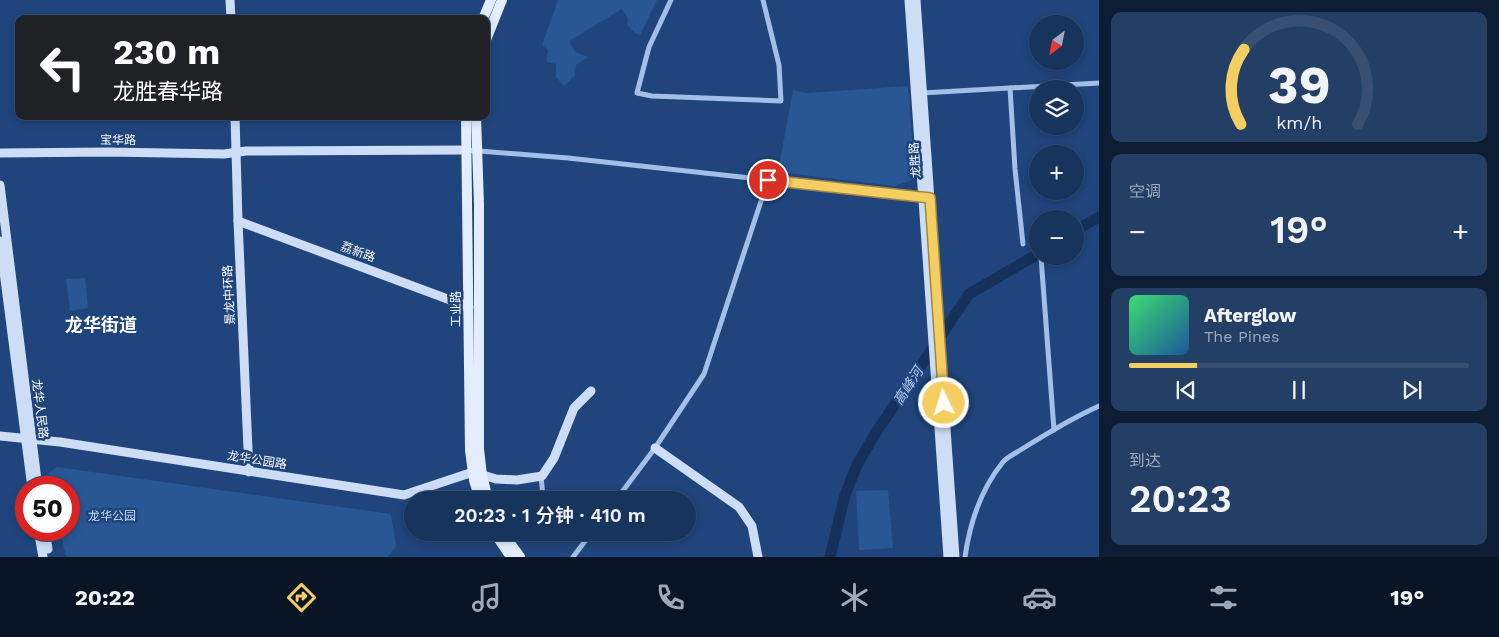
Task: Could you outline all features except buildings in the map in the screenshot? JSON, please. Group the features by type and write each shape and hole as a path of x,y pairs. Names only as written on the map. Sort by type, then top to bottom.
{"main road":[{"path":"485,15 491,0"},
{"path":"490,30 502,0"},
{"name":"工业路","path":"467,120 472,151 478,473 485,491"},
{"name":"工业路","path":"476,120 472,151 469,421 479,491"},
{"path":"500,541 511,557"},
{"path":"508,541 520,557"}],"street":[{"path":"230,0 231,15"},
{"path":"671,0 649,47 637,93 652,96 781,101 779,66 763,0"},
{"name":"龙胜路","path":"909,0 939,328 955,557"},
{"name":"龙胜路","path":"916,0 919,93"},
{"path":"919,93 1099,83"},
{"path":"1010,88 1015,169 1023,244"},
{"name":"景龙中环路","path":"235,120 249,472"},
{"path":"472,151 568,158 927,197"},
{"name":"宝华路","path":"0,153 224,154 236,152 472,151"},
{"path":"623,491 656,448 704,374 768,180"},
{"name":"龙华人民路","path":"0,185 31,476"},
{"name":"龙胜路","path":"927,197 933,338 948,557"},
{"name":"荔新路","path":"238,221 469,307"},
{"name":"龙华人民路","path":"0,241 28,439 36,476"},
{"path":"1042,265 1054,430"},
{"path":"478,473 491,478 517,480 541,476 551,465 574,408 591,392"},
{"path":"965,557 971,522 976,507 1004,460 1099,406"},
{"name":"龙华公园路","path":"0,436 404,495 478,473"},
{"path":"656,448 739,507 752,526 758,557"},
{"path":"541,476 542,491"},
{"path":"40,541 43,557"},
{"path":"47,541 49,557"},
{"path":"573,557 585,541"}],"green space":[{"path":"558,0 657,0 640,35 627,25 628,19 622,9 569,41 575,52 588,57 576,65 575,75 564,86 556,77 556,64 546,62 548,50 542,45"},
{"path":"908,86 915,179 895,186 778,172 793,90 807,93"},
{"path":"85,278 88,308 70,311 66,279"},
{"name":"龙华公园","path":"57,467 391,514 396,546 388,557 66,557 62,541 80,541 80,476 49,476 48,473"},
{"path":"888,490 893,548 859,550 856,491"}],"waterway":[{"name":"高峰河","path":"1084,226 1099,217"},
{"name":"高峰河","path":"830,557 845,495 857,465 875,434 969,294 1029,259"}],"district":[{"name":"龙华街道","path":"101,324"}],"route":[{"path":"768,180 930,198 944,403"}]}
